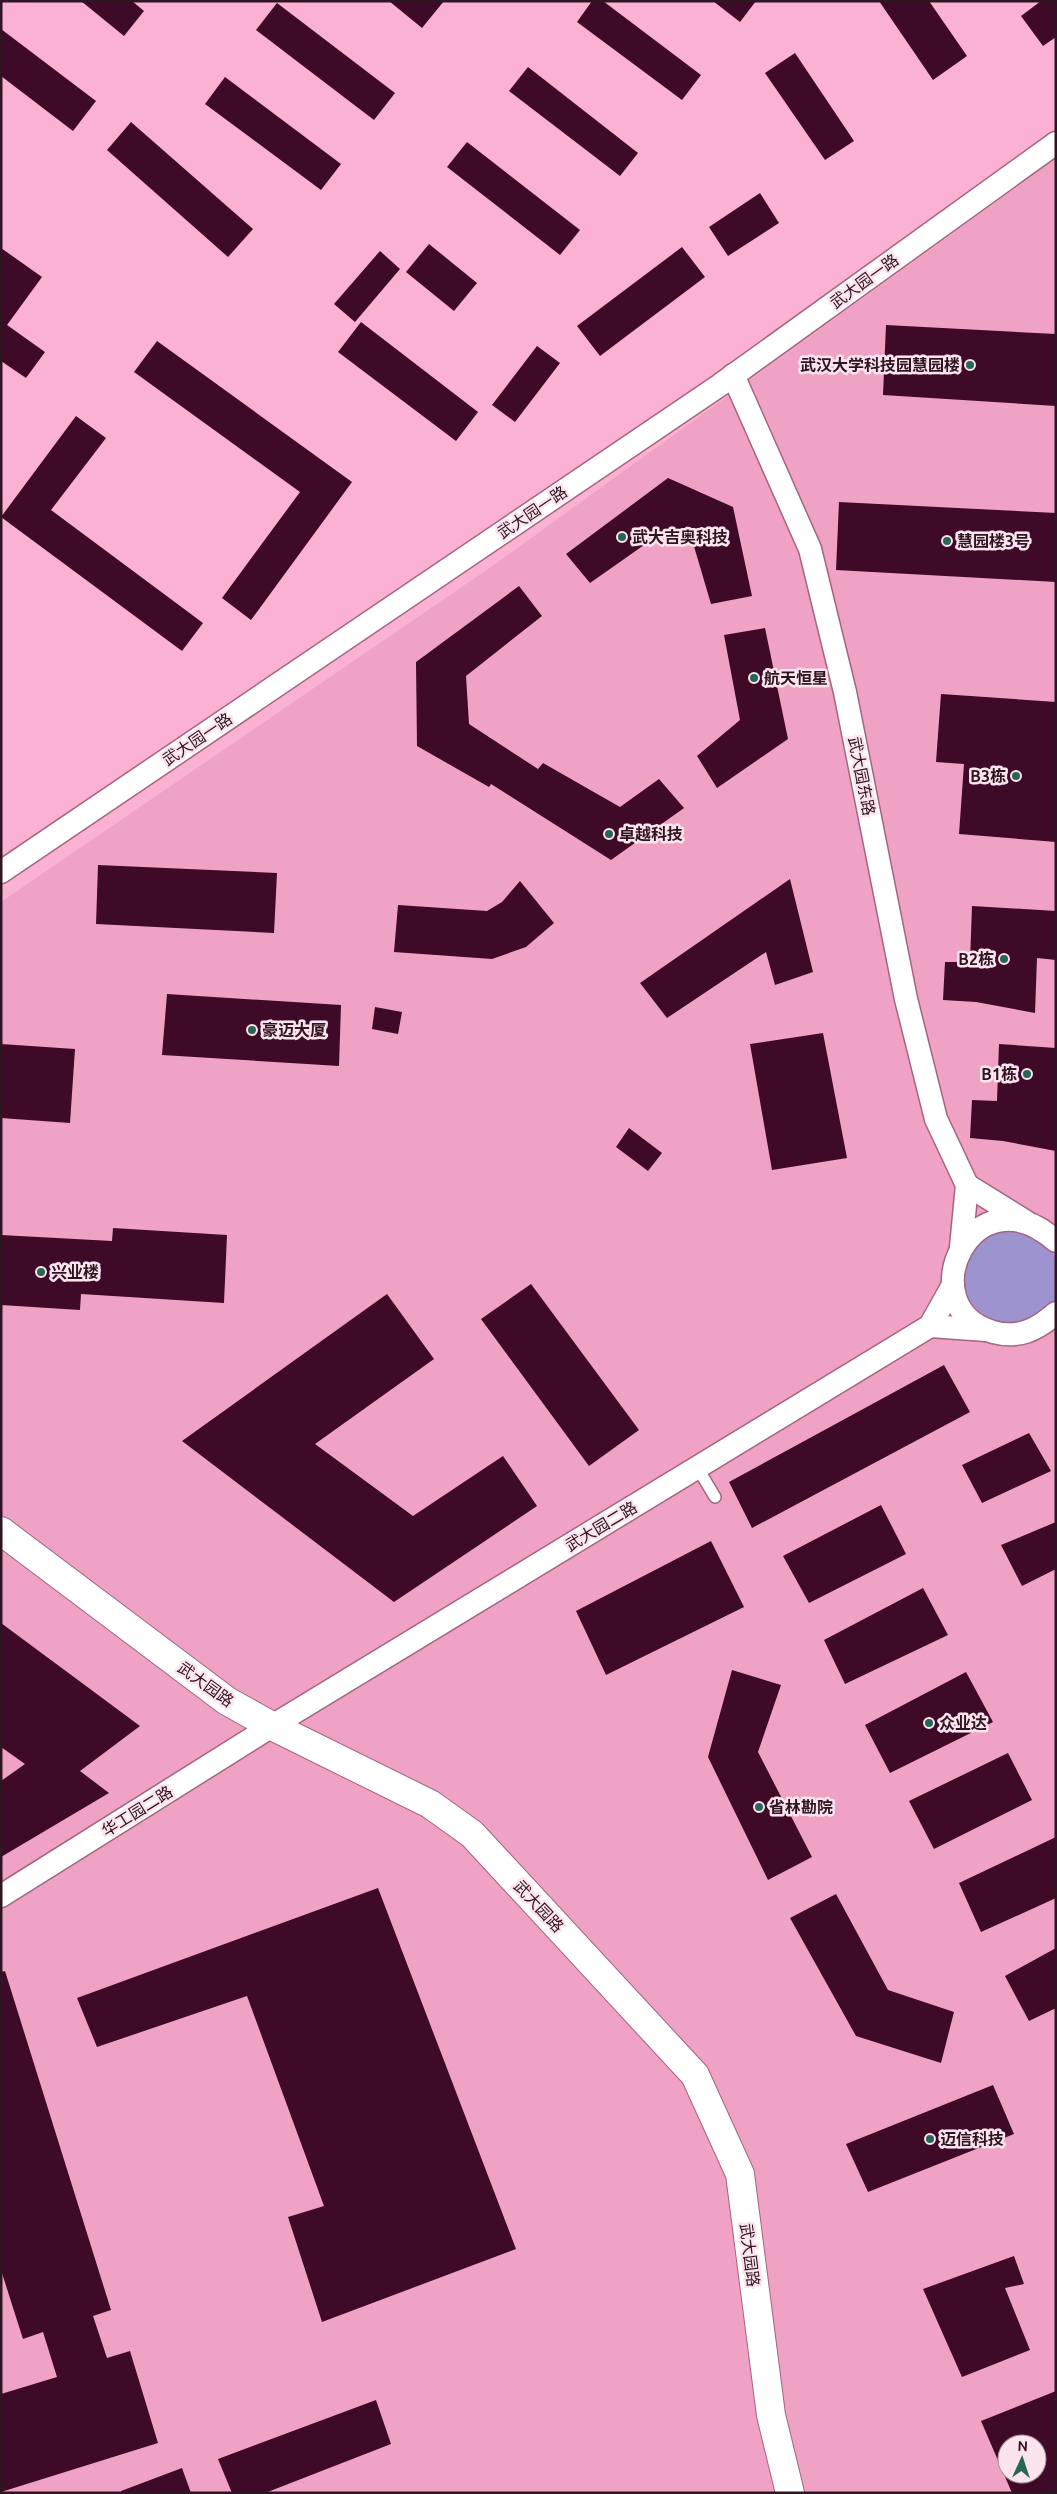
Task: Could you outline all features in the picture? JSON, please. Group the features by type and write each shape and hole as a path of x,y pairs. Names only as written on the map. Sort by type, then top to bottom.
{"street":[{"name":"武大园一路","path":"1,872 733,375 1056,143"},
{"name":"武大园东路","path":"733,375 810,549 845,692 906,1000 936,1119 967,1184"},
{"path":"986,1330 970,1319 958,1304 953,1285 954,1266 961,1248 967,1184 1025,1221 1042,1229 1056,1241"},
{"path":"961,1248 973,1233 988,1224 1007,1220 1025,1221"},
{"path":"953,1285 930,1326 986,1330 1005,1335 1024,1334 1042,1326 1056,1314"},
{"name":"武大园二路","path":"272,1726 930,1326"},
{"name":"武大园路","path":"1,1531 227,1701 272,1726 430,1804 472,1834 695,2076 740,2174 771,2415 790,2493"},
{"name":"华工园二路","path":"1,1896 272,1726"}],"lane":[{"path":"697,1467 715,1497"}],"shaded area":[{"path":"1056,159 1056,2493 1,2493 1,902 491,567"},
{"path":"996,1230 1015,1230 1033,1236 1050,1250 1056,1260 1055,1302 1036,1316 1015,1323 996,1321 980,1313 969,1299 963,1281 965,1263 976,1245"}],"building":[{"path":"81,1 132,1 144,11 124,36"},
{"path":"389,1 444,1 422,28"},
{"path":"592,1 603,1 701,75 682,100 577,22"},
{"path":"713,1 756,1 740,22"},
{"path":"879,1 929,1 967,56 933,80"},
{"path":"1041,1 1056,1 1056,37 1043,46 1021,16"},
{"path":"277,3 395,93 374,120 256,30"},
{"path":"1,29 96,101 73,131 1,76"},
{"path":"795,53 854,141 825,160 765,73"},
{"path":"528,67 638,153 620,176 509,91"},
{"path":"225,77 341,164 321,190 205,104"},
{"path":"131,122 253,229 228,257 107,150"},
{"path":"467,142 580,230 560,255 447,167"},
{"path":"760,193 779,223 728,256 709,227"},
{"path":"429,244 477,283 454,311 406,272"},
{"path":"682,247 705,277 600,356 577,326"},
{"path":"1,248 42,277 7,325 45,352 26,378 1,361"},
{"path":"380,251 400,269 355,322 334,304"},
{"path":"361,322 478,412 456,441 338,352"},
{"name":"武汉大学科技园慧园楼","path":"886,325 1056,334 1056,406 883,395"},
{"path":"157,341 352,482 251,620 222,598 300,492 134,372"},
{"path":"537,346 560,363 515,422 492,405"},
{"path":"76,416 106,438 51,510 203,623 182,651 1,517"},
{"name":"武大吉奥科技","path":"668,478 733,507 752,596 711,604 693,543 664,531 590,583 566,554"},
{"name":"慧园楼3号","path":"839,502 1056,513 1056,582 836,570"},
{"path":"519,586 542,616 466,676 469,724 538,769 543,763 620,807 659,779 684,808 611,860 491,784 489,787 417,746 416,662"},
{"name":"航天恒星","path":"765,628 788,739 717,788 697,756 740,720 724,635"},
{"name":"B3栋","path":"941,694 1056,702 1056,842 959,834 964,764 936,762"},
{"path":"98,865 277,873 274,933 96,924"},
{"path":"790,879 813,972 775,985 766,952 667,1018 640,983"},
{"path":"520,881 554,923 526,947 492,959 394,952 398,905 487,911 502,902"},
{"name":"B2栋","path":"972,906 1056,911 1056,960 1037,958 1035,1013 976,1002 943,1000 945,962 970,962"},
{"name":"豪迈大厦","path":"167,994 341,1005 339,1066 162,1055"},
{"path":"375,1007 402,1012 398,1034 372,1029"},
{"path":"823,1033 847,1158 772,1170 750,1044"},
{"path":"1,1044 75,1049 70,1123 1,1118"},
{"name":"B1栋","path":"999,1044 1056,1048 1056,1151 1003,1141 970,1138 972,1100 997,1101"},
{"path":"629,1128 662,1153 648,1171 616,1147"},
{"path":"113,1228 227,1235 224,1303 81,1294 80,1310 1,1305 1,1235 112,1241"},
{"path":"531,1284 639,1430 589,1466 481,1319"},
{"path":"387,1294 434,1359 315,1444 413,1516 503,1456 537,1506 394,1602 182,1441"},
{"path":"944,1365 970,1412 752,1528 729,1482"},
{"path":"1029,1433 1051,1471 982,1503 962,1465"},
{"path":"881,1505 906,1554 809,1603 783,1556"},
{"path":"1056,1522 1056,1569 1022,1586 1001,1545"},
{"path":"711,1541 744,1607 606,1675 576,1611"},
{"path":"923,1588 948,1635 845,1684 824,1640"},
{"path":"1,1623 140,1726 80,1771 109,1793 1,1857 1,1781 25,1764 1,1747"},
{"name":"省林勘院","path":"732,1670 781,1685 758,1752 812,1857 768,1880 708,1757"},
{"name":"众业达","path":"966,1672 993,1722 890,1773 865,1725"},
{"path":"1008,1753 1032,1800 934,1849 909,1801"},
{"path":"1056,1837 1056,1898 981,1932 959,1883"},
{"path":"378,1888 516,2249 322,2322 288,2217 324,2206 247,1996 97,2047 77,1998"},
{"path":"836,1894 888,1990 954,2012 941,2063 856,2036 790,1918"},
{"path":"1056,1948 1056,2008 1029,2021 1005,1976"},
{"path":"5,1971 111,2310 93,2316 107,2358 130,2351 158,2443 1,2492 1,2394 57,2377 43,2332 23,2339 1,2270 1,1972"},
{"name":"迈信科技","path":"993,2085 1014,2134 868,2192 846,2144"},
{"path":"1014,2256 1024,2284 1005,2288 1030,2350 962,2377 923,2289"},
{"path":"1056,2391 1056,2493 1012,2493 1008,2484 1047,2484 1047,2434 997,2434 997,2458 981,2421"},
{"path":"376,2400 391,2444 265,2493 232,2493 218,2459"},
{"path":"182,2468 191,2493 121,2493 121,2491"}],"place":[{"name":"武汉大学科技园慧园楼","path":"970,365"},
{"name":"武大吉奥科技","path":"622,537"},
{"name":"慧园楼3号","path":"947,541"},
{"name":"航天恒星","path":"754,678"},
{"name":"B3栋","path":"1016,776"},
{"name":"卓越科技","path":"609,834"},
{"name":"B2栋","path":"1004,959"},
{"name":"豪迈大厦","path":"252,1030"},
{"name":"B1栋","path":"1027,1074"},
{"name":"兴业楼","path":"41,1272"},
{"name":"众业达","path":"929,1723"},
{"name":"省林勘院","path":"759,1807"},
{"name":"迈信科技","path":"930,2139"}]}
